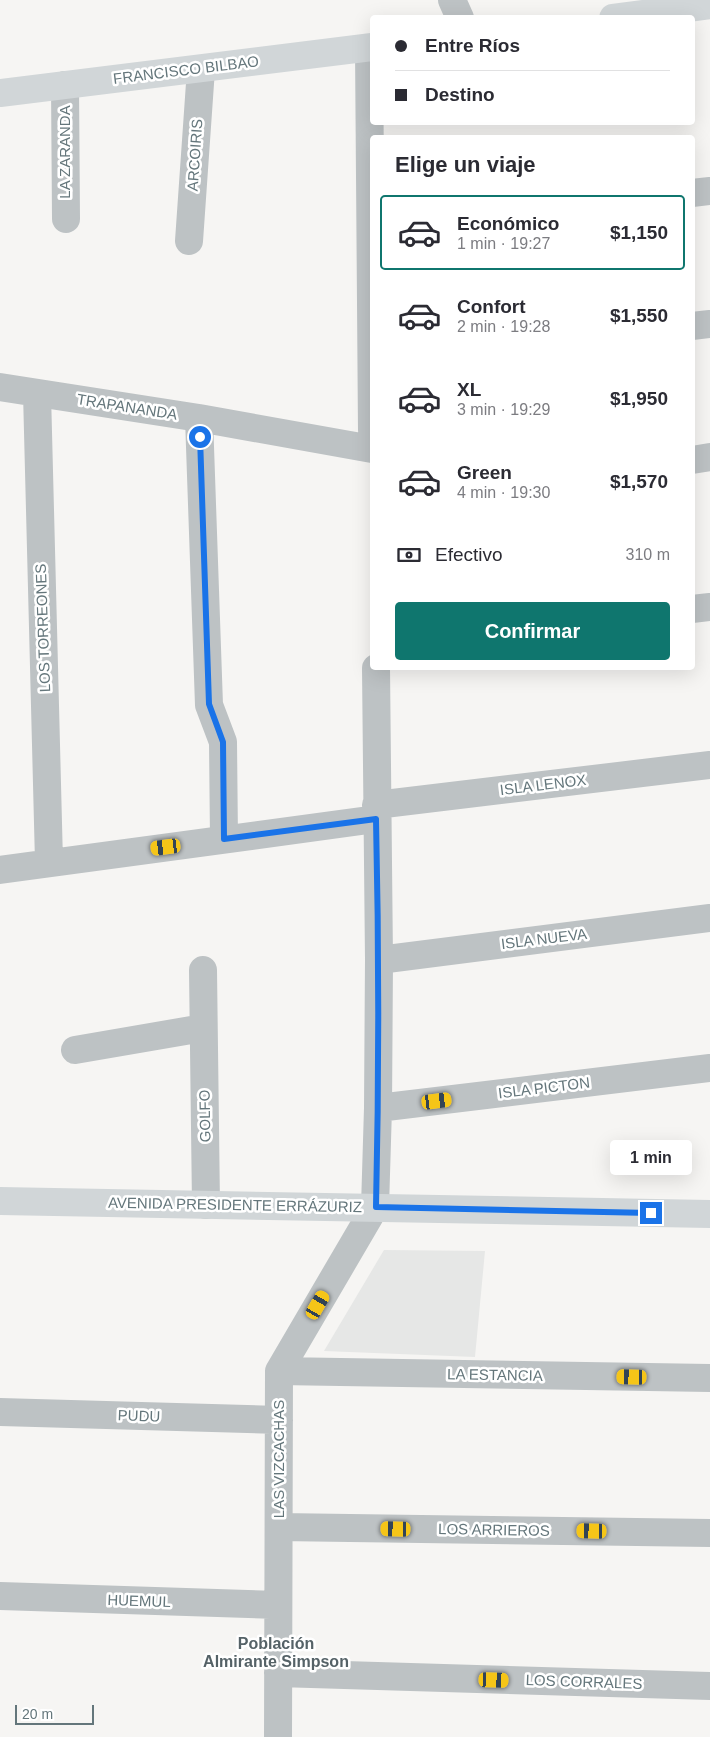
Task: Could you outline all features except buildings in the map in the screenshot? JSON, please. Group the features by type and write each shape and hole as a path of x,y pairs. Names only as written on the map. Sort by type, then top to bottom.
{"street":[{"path":"452,0 459,15"},
{"path":"635,15 710,5"},
{"name":"FRANCISCO BILBAO","path":"0,93 370,48"},
{"name":"ARCOIRIS","path":"189,241 201,69"},
{"name":"LA ZARANDA","path":"65,85 66,218"},
{"path":"695,193 710,191"},
{"path":"695,326 710,324"},
{"name":"TRAPANANDA","path":"0,387 199,418 370,449"},
{"name":"LOS TORREONES","path":"37,393 49,862"},
{"path":"199,418 209,704 223,742 224,839"},
{"path":"695,460 710,458"},
{"path":"695,609 710,607"},
{"path":"279,1371 376,1207 379,960 376,670"},
{"name":"ISLA LENOX","path":"0,870 224,839 376,812 710,765"},
{"name":"ISLA NUEVA","path":"379,960 710,918"},
{"name":"GOLFO","path":"203,970 206,1204"},
{"path":"75,1050 204,1028"},
{"name":"ISLA PICTON","path":"378,1108 710,1068"},
{"name":"AVENIDA PRESIDENTE ERRÁZURIZ","path":"0,1201 710,1214"},
{"name":"LA ESTANCIA","path":"279,1371 710,1378"},
{"name":"LAS VIZCACHAS","path":"278,1737 279,1371"},
{"name":"PUDU","path":"0,1412 279,1420"},
{"name":"LOS ARRIEROS","path":"278,1527 710,1533"},
{"name":"HUEMUL","path":"0,1596 278,1605"},
{"name":"LOS CORRALES","path":"278,1673 710,1686"}],"shaded area":[{"path":"384,1250 485,1251 475,1357 324,1351"}],"district":[{"name":"Población Almirante Simpson","path":"276,1652"}],"route":[{"path":"200,437 209,704 223,742 224,839 376,819 379,960 376,1207 651,1213"}]}
